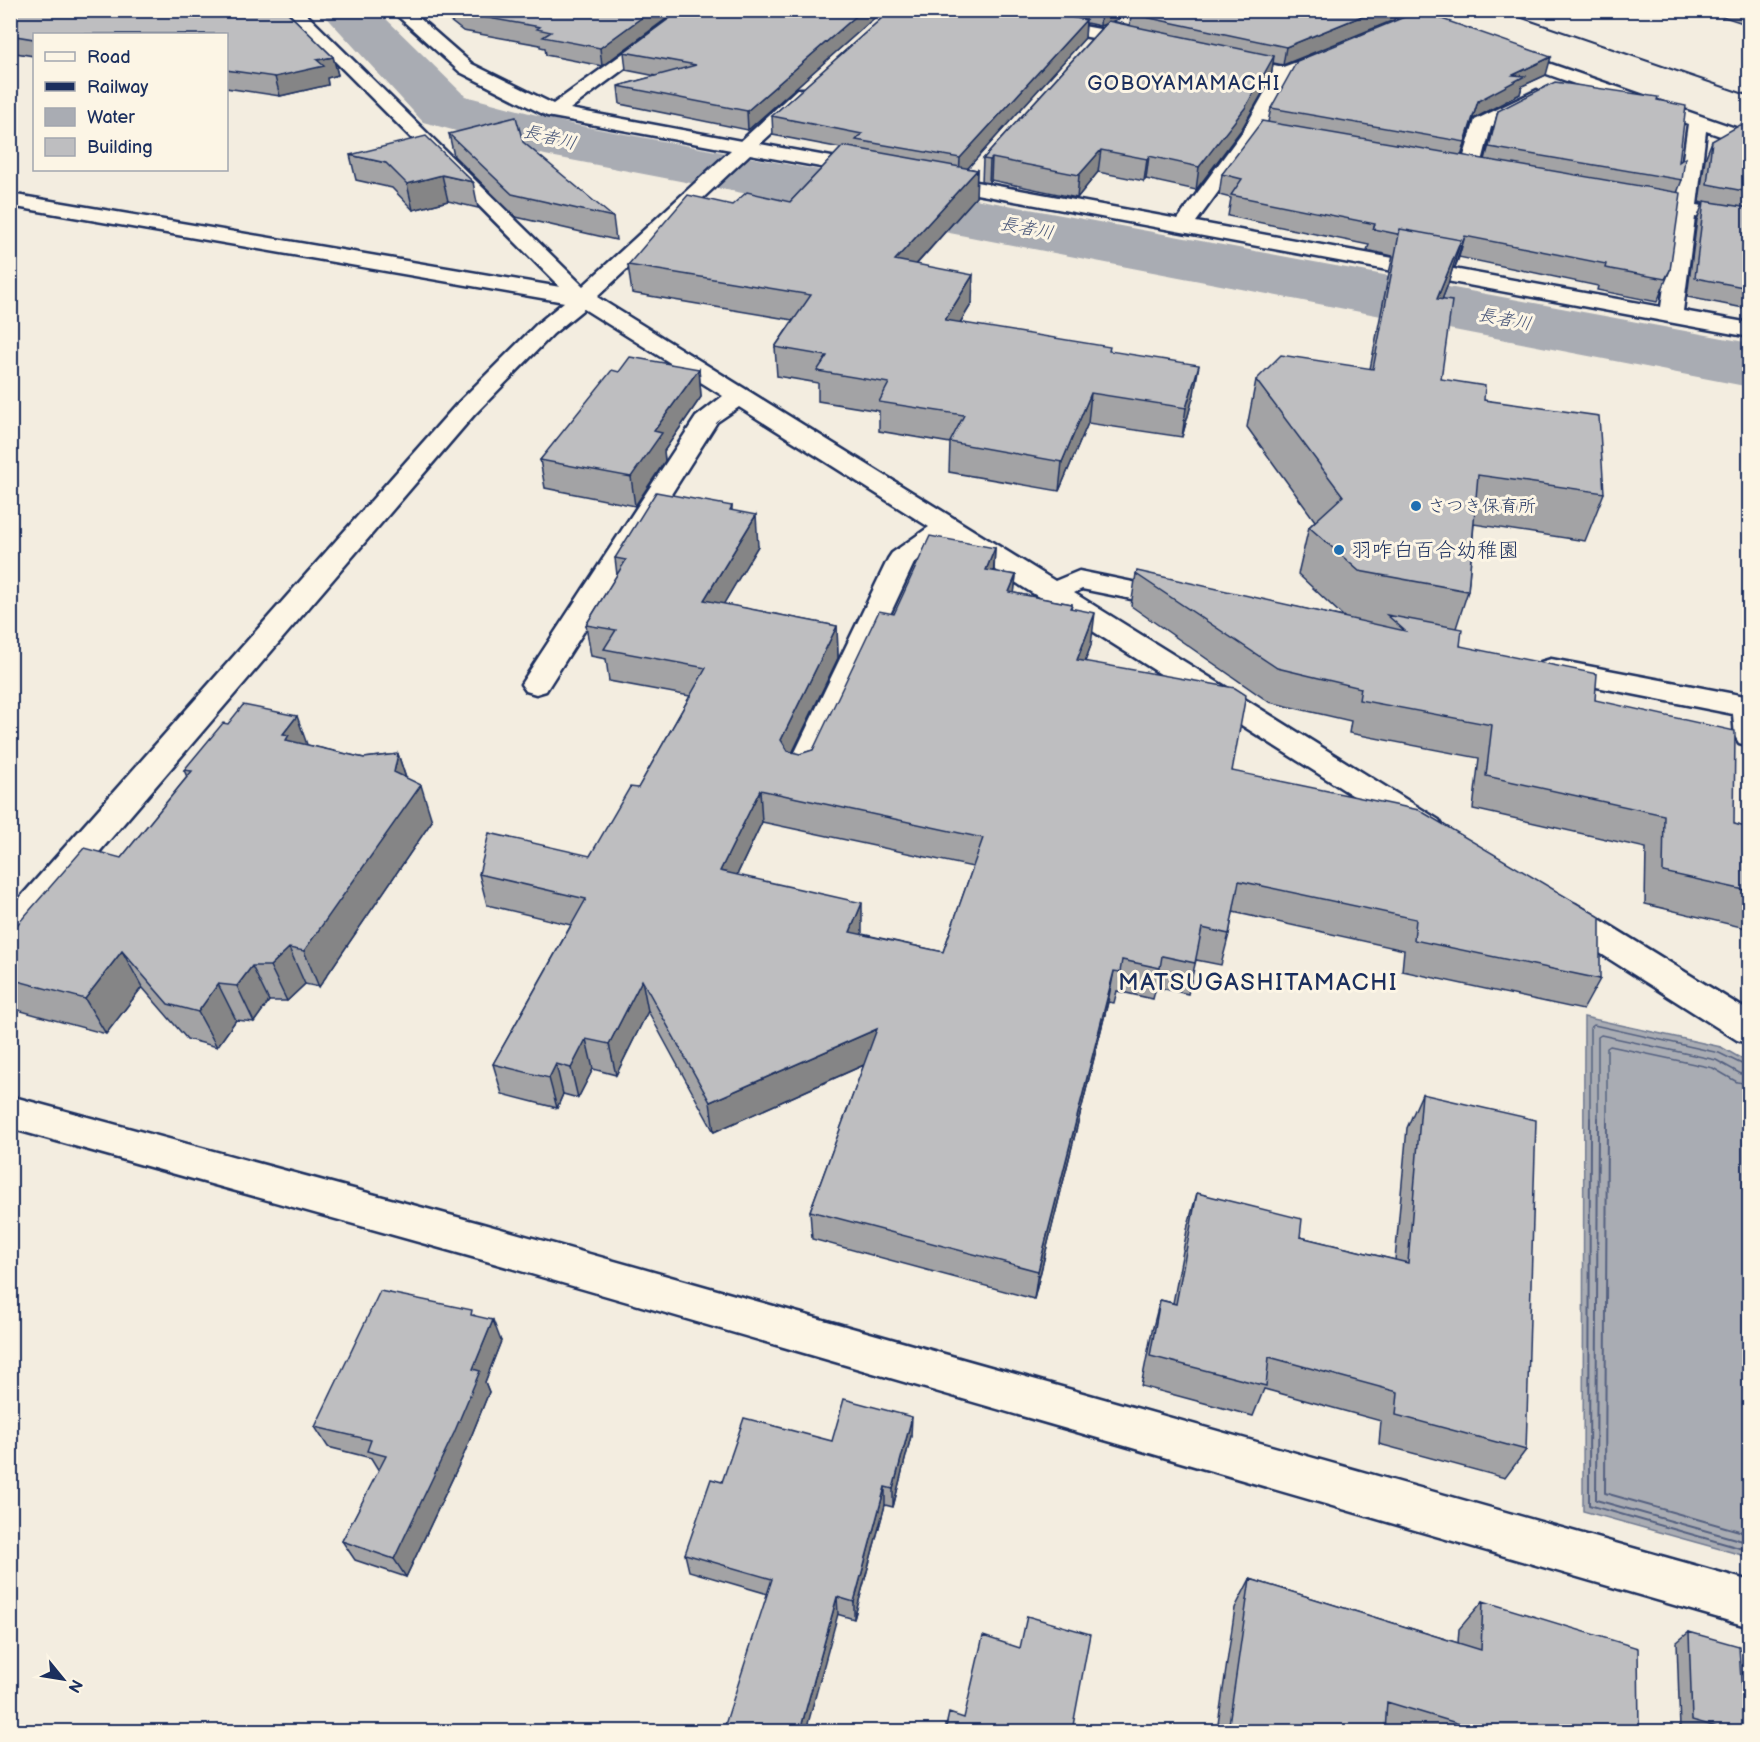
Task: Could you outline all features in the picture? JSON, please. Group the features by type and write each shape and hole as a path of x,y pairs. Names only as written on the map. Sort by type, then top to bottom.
{"street":[{"path":"292,10 583,298 1457,846"},
{"path":"399,10 466,68 554,112 745,149 884,172"},
{"path":"554,112 695,10"},
{"path":"968,10 1159,45"},
{"path":"1387,10 1468,39"},
{"path":"1393,29 1415,20"},
{"path":"1086,50 1101,33 1135,22"},
{"path":"1204,55 1285,73 1350,47"},
{"path":"1489,47 1749,140"},
{"path":"1182,227 1252,132 1285,73"},
{"path":"1470,169 1482,124 1573,77"},
{"path":"10,933 465,410 544,329 583,298 820,78"},
{"path":"1671,316 1698,122"},
{"path":"1252,132 1275,136"},
{"path":"1447,165 1492,173"},
{"path":"965,186 980,169"},
{"path":"919,178 1749,330"},
{"path":"1617,196 1749,220"},
{"path":"10,200 583,298"},
{"path":"536,684 708,417 739,396"},
{"path":"801,773 902,559 947,526"},
{"path":"1054,592 1079,580 1208,605"},
{"path":"1524,664 1748,706 1749,736"},
{"path":"1538,897 1749,1030"},
{"path":"10,1112 483,1242 1749,1604"}],"water":[{"path":"1584,1017 1721,1047 1749,1063 1749,1557 1583,1511"}],"building":[{"path":"10,10 285,10 333,57 317,60 324,66 275,77 228,70 228,33 33,33 33,39 10,35"},
{"path":"456,10 652,10 600,48 543,37 551,32 537,29 540,27 460,13"},
{"path":"681,10 863,10 747,111 618,86 696,65 624,52"},
{"path":"891,10 1032,10 1086,20 960,158 856,140 862,134 772,116"},
{"path":"1141,10 1377,10 1286,47 1131,14"},
{"path":"1419,11 1551,57 1513,75 1525,76 1478,101 1465,142 1271,108 1297,61"},
{"path":"1108,21 1274,56 1245,108 1199,167 1149,156 1147,159 1101,150 1079,175 992,158 983,159"},
{"path":"1555,82 1658,97 1657,100 1686,106 1679,162 1685,158 1682,180 1489,147 1498,111"},
{"path":"516,117 523,142 613,217 512,194 449,134"},
{"path":"1262,121 1681,193 1670,270 1665,279 1605,268 1606,264 1465,236 1461,246 1459,245 1461,240 1400,229 1398,235 1373,229 1375,224 1231,195 1242,179 1222,174"},
{"path":"1740,125 1749,128 1749,192 1707,184 1712,141"},
{"path":"426,136 473,182 442,175 407,184 386,163 350,155"},
{"path":"843,146 977,170 895,260 973,275 945,320 1110,347 1109,351 1199,365 1186,408 1091,393 1062,462 950,442 964,415 879,402 889,383 817,371 827,356 775,347 811,295 628,265 688,195 732,205 747,192 790,202"},
{"path":"1704,201 1749,208 1749,288 1695,278"},
{"path":"1400,229 1461,240 1437,299 1452,301 1441,379 1485,386 1484,400 1599,416 1604,493 1478,475 1468,591 1359,571 1309,527 1343,496 1256,380 1281,355 1373,369"},
{"path":"630,357 699,369 654,431 662,433 631,477 540,460 612,370 619,372"},
{"path":"656,492 732,506 730,510 756,515 704,600 837,626 781,740 788,751 800,754 813,750 879,611 894,614 930,536 995,548 986,570 1016,575 1009,592 1072,604 1070,608 1095,613 1077,660 1235,688 1246,695 1232,771 1419,810 1600,917 1600,979 1414,940 1416,919 1239,881 1229,934 1202,928 1195,963 1162,956 1160,968 1122,960 1120,972 1114,971 1038,1271 810,1211 877,1029 710,1102 642,980 609,1044 586,1039 571,1068 556,1064 549,1078 493,1064 586,899 479,874 489,833 590,856 630,787 638,788 706,668 604,649 616,630 586,625 626,560 615,558","holes":["760,790 983,838 943,952 850,932 862,903 720,871"]},
{"path":"1137,571 1405,631 1387,615 1462,629 1460,646 1597,674 1595,700 1735,731 1734,824 1749,828 1749,891 1663,872 1664,815 1486,776 1492,725 1359,700 1361,688 1277,668 1136,574"},
{"path":"243,705 297,716 283,734 289,735 286,740 364,758 398,754 394,772 421,785 304,951 289,948 270,966 252,966 237,986 218,984 198,1012 168,1004 122,951 85,999 10,979 10,933 84,848 121,858 192,771 184,770 223,723 228,724"},
{"path":"1422,1094 1536,1120 1526,1450 1396,1415 1398,1392 1269,1357 1266,1386 1150,1356 1160,1300 1176,1304 1197,1193 1302,1219 1300,1237 1408,1263"},
{"path":"380,1291 472,1310 471,1315 493,1320 473,1369 480,1371 454,1433 394,1559 342,1541 386,1456 367,1451 371,1440 315,1427"},
{"path":"844,1399 912,1417 893,1489 885,1487 854,1602 837,1597 800,1731 723,1731 772,1579 685,1554 711,1479 722,1482 744,1418 832,1441"},
{"path":"1250,1579 1481,1650 1483,1601 1638,1648 1639,1731 1483,1731 1387,1702 1385,1731 1228,1731"},
{"path":"1027,1616 1090,1634 1072,1731 945,1731 949,1713 964,1718 983,1636 1020,1648"},
{"path":"1689,1632 1739,1646 1744,1731 1731,1731 1692,1720"}],"waterway":[{"name":"長者川","path":"346,10 444,109 567,142 1750,365"}],"railway":[{"path":"1499,10 1750,96"}],"place":[{"name":"さつき保育所","path":"1416,506"},
{"name":"羽咋白百合幼稚園","path":"1339,550"}],"district":[{"name":"GOBOYAMAMACHI","path":"1184,83"},
{"name":"MATSUGASHITAMACHI","path":"1258,982"}]}
